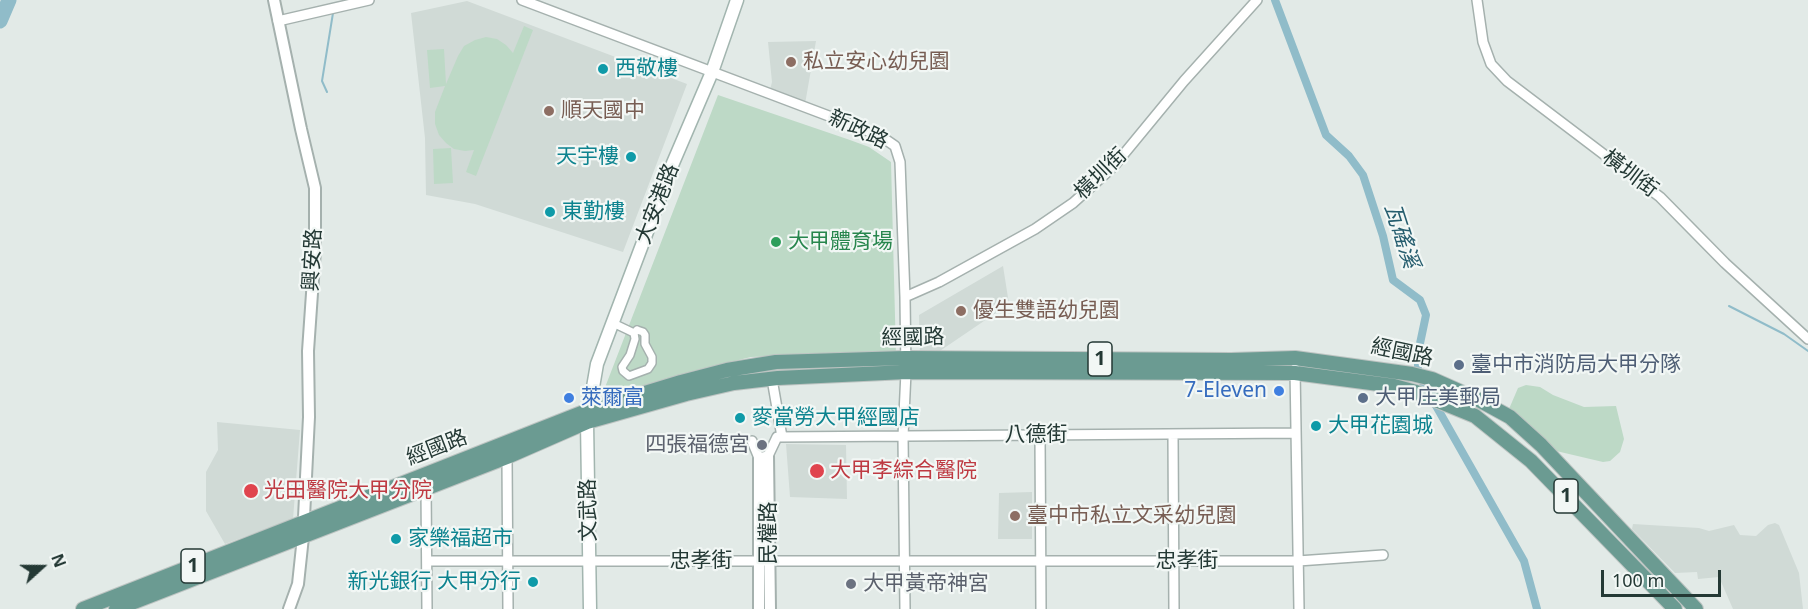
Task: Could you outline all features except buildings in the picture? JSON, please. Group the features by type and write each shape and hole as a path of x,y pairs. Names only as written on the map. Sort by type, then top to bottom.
{"main road":[{"name":"大安港路","path":"588,416 597,364 673,163 712,72 737,0"},
{"name":"經國路","path":"424,482 507,457 588,416 734,383 905,365 1295,358 1412,374 1432,379 1510,417 1541,445 1696,609"},
{"name":"經國路","path":"116,609 303,530 588,416 681,382 727,370 776,362 1295,373 1394,386 1443,402 1474,416 1532,460 1675,609"},
{"name":"文武路","path":"588,416 590,609"},
{"name":"經國路","path":"83,609 303,530"}],"street":[{"name":"興安路","path":"274,0 315,188 315,250 308,351 309,417 303,530 298,584 289,609"},
{"path":"278,21 369,0"},
{"name":"新政路","path":"522,0 879,135 895,146 900,162 905,297 903,436 905,609"},
{"name":"橫圳街","path":"905,297 939,282 1035,229 1072,203 1114,166 1184,81 1257,0"},
{"name":"橫圳街","path":"1477,0 1483,42 1491,64 1507,81 1660,197 1725,263 1808,339"},
{"path":"613,323 635,336"},
{"path":"637,330 645,335 645,344 652,357 652,363 648,369 629,376 622,367 630,355 635,336 637,330"},
{"path":"1295,358 1299,609"},
{"path":"752,441 763,457 779,437 772,379"},
{"path":"771,397 779,437"},
{"name":"八德街","path":"779,437 1296,433"},
{"path":"1173,434 1174,609"},
{"path":"1040,435 1041,609"},
{"path":"507,457 508,609"},
{"name":"民權路","path":"759,609 764,561 763,457"},
{"path":"424,482 427,609"},
{"name":"忠孝街","path":"427,561 1298,561 1383,555"},
{"name":"民權路","path":"764,561 770,609"}],"shaded area":[{"name":"順天國中","path":"467,1 687,84 623,252 475,204 426,195 425,138 411,13"},
{"name":"私立安心幼兒園","path":"816,41 805,104 770,90 772,82 768,42"},
{"name":"優生雙語幼兒園","path":"1003,266 1009,304 931,357 920,356 919,315"},
{"name":"光田醫院大甲分院","path":"217,422 300,430 293,519 225,544 206,511 206,472 218,450"},
{"name":"大甲李綜合醫院","path":"786,444 846,445 847,499 790,497"},
{"name":"臺中市私立文采幼兒園","path":"1032,492 1032,539 998,539 999,493"},
{"path":"1775,523 1779,525 1799,573 1803,609 1733,609 1719,577 1698,579 1697,572 1675,573 1632,529 1633,524 1699,528 1709,531 1734,525 1740,535 1756,536 1768,525"}],"green space":[{"path":"524,26 533,30 476,176 466,172 474,150 454,149 439,135 435,124 435,112 445,86 430,88 427,50 444,49 446,84 464,46 486,37 497,39 513,53"},
{"name":"大甲體育場","path":"718,95 869,147 891,162 896,355 751,357 693,371 606,400 603,397 604,390"},
{"path":"451,148 453,183 434,184 433,149"},
{"path":"1526,385 1540,387 1553,395 1584,407 1616,406 1624,439 1620,452 1610,461 1603,462 1552,450 1509,409 1518,388"}],"waterway":[{"path":"0,21 9,0"},
{"name":"瓦磘溪","path":"1275,0 1326,135 1349,156 1363,175 1383,236 1393,280 1420,300 1426,315 1418,353 1418,374 1524,561 1537,609"},
{"path":"327,92 322,81 333,13"},
{"path":"1729,306 1784,334 1808,351"}],"place":[{"name":"私立安心幼兒園","path":"791,62"},
{"name":"西敬樓","path":"603,69"},
{"name":"順天國中","path":"549,111"},
{"name":"天宇樓","path":"631,157"},
{"name":"東勤樓","path":"550,212"},
{"name":"大甲體育場","path":"776,242"},
{"name":"優生雙語幼兒園","path":"961,311"},
{"name":"臺中市消防局大甲分隊","path":"1459,365"},
{"name":"7-Eleven","path":"1279,391"},
{"name":"萊爾富","path":"569,398"},
{"name":"大甲庄美郵局","path":"1363,398"},
{"name":"麥當勞大甲經國店","path":"740,418"},
{"name":"大甲花園城","path":"1316,426"},
{"name":"四張福德宮","path":"762,445"},
{"name":"大甲李綜合醫院","path":"817,471"},
{"name":"光田醫院大甲分院","path":"251,491"},
{"name":"臺中市私立文采幼兒園","path":"1015,516"},
{"name":"家樂福超市","path":"396,539"},
{"name":"新光銀行 大甲分行","path":"533,582"},
{"name":"大甲黃帝神宮","path":"851,584"}]}
